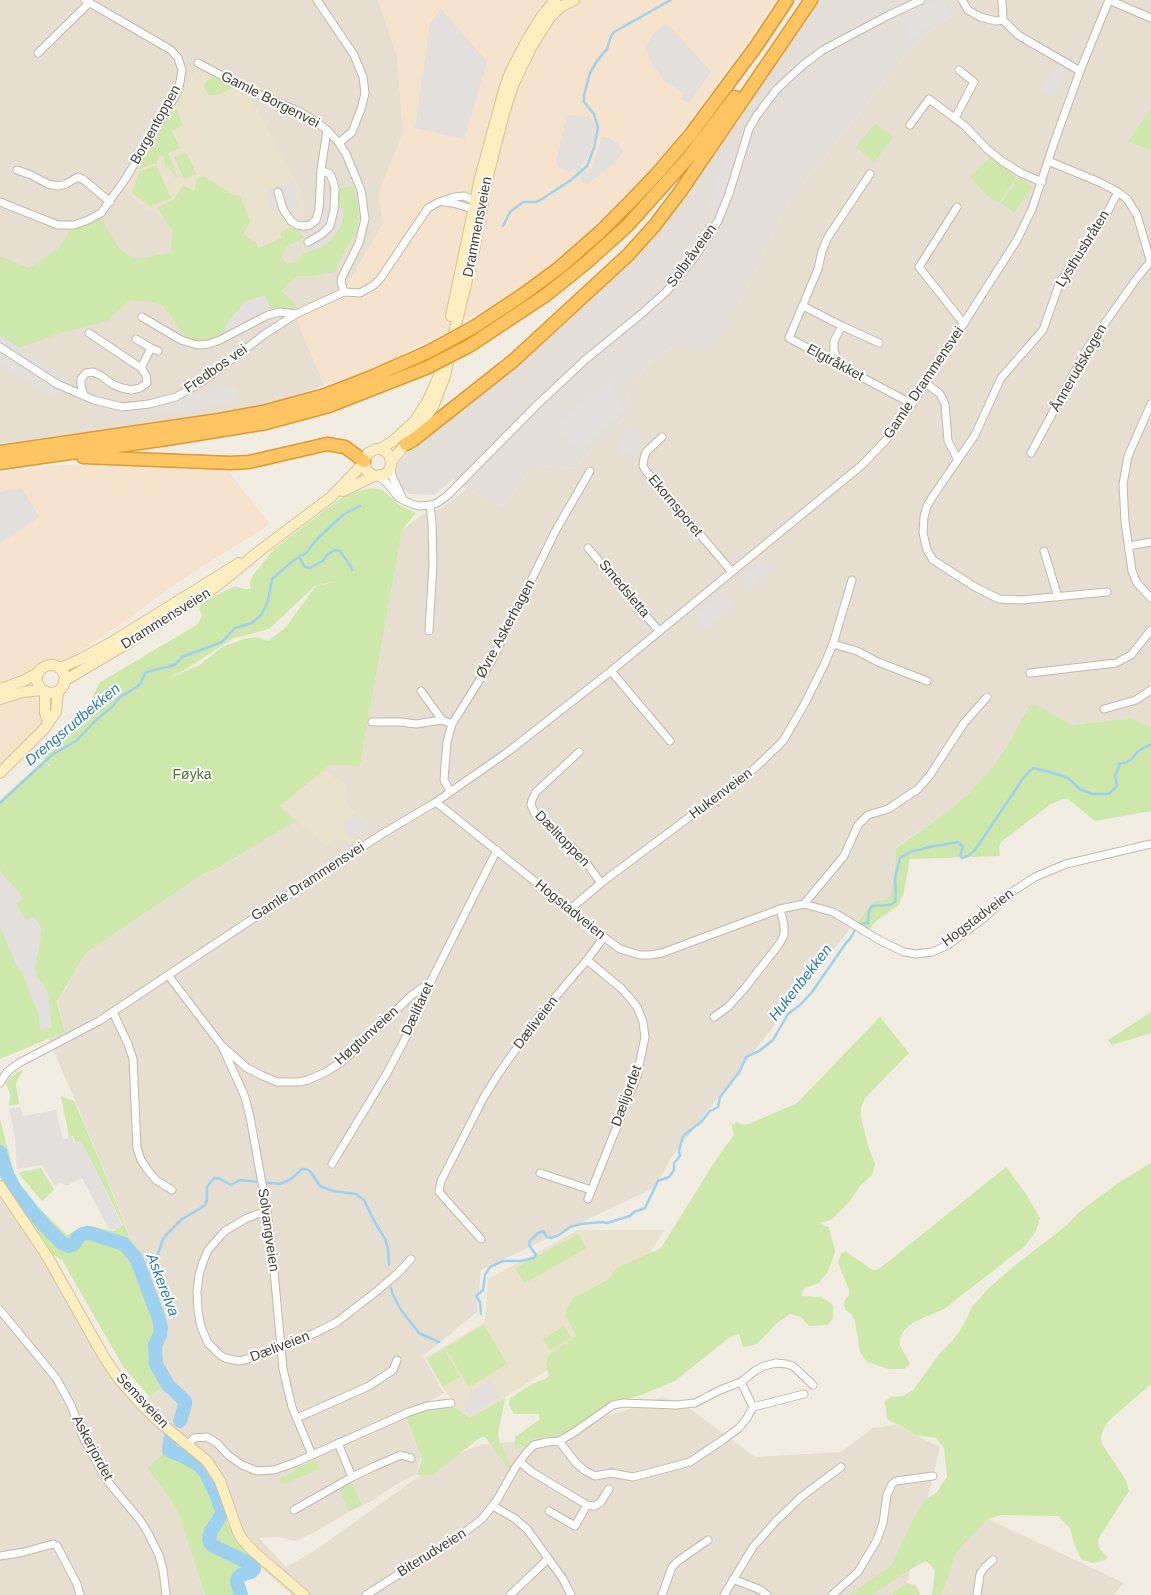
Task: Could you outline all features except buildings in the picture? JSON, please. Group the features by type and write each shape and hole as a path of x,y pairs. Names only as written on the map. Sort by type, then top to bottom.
{"highway":[{"path":"0,452 263,412 326,395 369,378 428,352 474,327 521,296 558,268 599,233 634,198 696,127 752,52 787,0"},
{"path":"0,463 266,423 329,406 426,368 469,346 546,295 587,262 626,226 689,157 725,111 804,0"},
{"path":"406,444 513,361 634,248 680,192 811,0"},
{"path":"38,456 115,457 231,463 249,462 327,444 344,447 361,460"}],"main road":[{"name":"Drammensveien","path":"380,449 393,442 407,430 419,415 438,378 498,108 510,73 536,24 555,0"},
{"name":"Drammensveien","path":"392,463 433,407 446,376 474,251 477,205 487,180 504,113 521,68 537,36 550,17 562,6 574,0"},
{"path":"380,449 388,453 392,463 388,472 376,476 367,471 361,460 371,450 380,449"},
{"name":"Drammensveien","path":"331,498 361,460"},
{"name":"Drammensveien","path":"64,681 133,640 214,588 331,498 376,476"},
{"name":"Drammensveien","path":"60,668 80,660 112,642 262,550"},
{"path":"0,773 40,733 56,712 58,691 62,687 64,674 60,668 54,665 47,665 41,668 38,673 37,682 43,690 45,713 48,721"},
{"path":"0,689 23,681 38,673"},
{"path":"0,700 22,692 58,691"},
{"name":"Semsveien","path":"0,1186 47,1256 118,1378 157,1420 207,1461 216,1472 238,1532 247,1545 304,1595"}],"street":[{"path":"317,0 354,55 361,69 365,84 361,109 352,132 339,143"},
{"name":"Solbråveien","path":"430,505 448,496 537,404 585,360 666,292 682,273 718,221 729,194 749,129 757,115 777,90 803,65 824,50 921,0"},
{"path":"962,0 968,10 980,16 996,21 1003,20"},
{"path":"1002,0 1003,20 1018,35 1080,71"},
{"path":"1109,0 1151,18"},
{"name":"Gamle Drammensvei","path":"0,1083 19,1062 68,1038 113,1012 355,851 436,802 516,746 611,671 862,465 886,440 912,404 1017,240 1032,209 1080,71 1109,0"},
{"name":"Borgentoppen","path":"0,202 58,225 74,225 101,213 126,178 176,93 182,70 178,58 171,50 100,3 87,1 38,54"},
{"name":"Gamle Borgenvei","path":"198,63 249,90 301,113 327,130 339,143 346,154 361,190 365,219 359,244 342,277 341,282 344,292"},
{"path":"955,118 974,82 959,70"},
{"path":"910,125 929,99 965,126 987,149 1002,161 1021,173 1042,182"},
{"path":"278,192 282,209 296,225 310,225 316,220 319,208 320,170 327,130"},
{"name":"Ånnerudskogen","path":"1031,453 1088,347 1137,278 1151,262 1137,215 1127,199 1118,192 1048,161"},
{"path":"17,170 32,174 48,184 58,186 78,178 84,180 110,202"},
{"path":"308,242 322,234 330,226 334,210 335,189 333,181 330,174 320,170"},
{"name":"Elgtråkket","path":"870,174 828,238 822,251 818,269 789,338 912,404"},
{"name":"Lysthusbråten","path":"1107,592 1022,600 999,599 975,587 933,560 927,550 923,533 924,516 927,506 975,435 1002,378 1043,330 1060,282 1106,215 1118,192"},
{"path":"344,292 360,293 380,279 428,208 454,197 464,196 477,205"},
{"path":"957,206 919,266 964,324"},
{"name":"Fredbos vei","path":"0,347 57,384 94,400 122,407 149,404 176,396 203,381 265,334 296,314 344,292"},
{"path":"803,306 879,343"},
{"path":"142,317 181,340 197,345 209,344 220,340 268,315 280,312 296,314"},
{"path":"834,363 836,355 834,341 842,326"},
{"path":"84,396 81,378 86,373 92,372 100,375 112,384 132,390 140,388 147,383 146,376 141,368 89,333"},
{"path":"136,339 154,349 141,368"},
{"path":"926,383 940,394 945,404 948,440 958,460"},
{"path":"1151,406 1133,443 1124,471 1123,503 1124,522 1134,576 1151,598"},
{"name":"Ekornsporet","path":"662,437 646,452 643,466 732,572"},
{"path":"392,463 392,476 404,500"},
{"name":"Øvre Askerhagen","path":"450,791 444,780 447,742 452,724 491,662 556,530 590,471"},
{"path":"376,476 385,481 399,498 419,506 430,505 433,564 429,632"},
{"path":"1129,546 1151,542"},
{"name":"Smedsletta","path":"588,548 659,631"},
{"path":"1044,551 1058,597"},
{"name":"Hukenveien","path":"569,910 750,772 784,741 794,725 833,644 852,580"},
{"path":"1030,673 1116,664 1132,655 1151,630"},
{"path":"833,644 857,651 878,662 927,681"},
{"path":"611,671 670,741"},
{"path":"1104,709 1136,700 1151,690"},
{"path":"421,691 442,720"},
{"path":"804,904 844,856 854,832 864,818 888,809 918,789 930,775 964,723 987,698"},
{"path":"372,722 416,724 442,720 452,724"},
{"name":"Dælitoppen","path":"579,752 536,792 531,806 535,814 572,847 601,884"},
{"name":"Hogstadveien","path":"436,802 604,937 620,949 640,955 662,953 780,909 804,904 833,912 880,941 904,952 916,954 932,952 948,945 984,918 1012,892 1035,877 1066,864 1151,844"},
{"name":"Dælifaret","path":"332,1164 404,1041 430,984 498,850"},
{"path":"714,1017 728,1007 745,988 780,943 784,935 784,925 780,909"},
{"name":"Dæliveien","path":"481,1239 439,1192 441,1181 484,1097 499,1073 540,1016 604,937"},
{"name":"Dælijordet","path":"587,960 629,997 643,1022 645,1037 637,1076 588,1199"},
{"name":"Høgtunveien","path":"168,975 222,1046 247,1068 277,1082 299,1082 326,1072 343,1061 412,995 430,984"},
{"path":"113,1012 133,1059 137,1148 141,1160 156,1180 172,1190"},
{"name":"Solvangveien","path":"222,1046 245,1097 250,1117 267,1211 286,1387 312,1455"},
{"path":"540,1173 591,1190"},
{"name":"Dæliveien","path":"267,1211 236,1224 215,1241 208,1250 199,1276 198,1311 201,1327 208,1343 225,1358 239,1361 245,1360 281,1348 337,1322 398,1273 410,1259"},
{"name":"Askerjordet","path":"0,1310 56,1378 97,1463 110,1484 140,1520 148,1533 159,1555 166,1595"},
{"path":"297,1418 369,1386 393,1370 397,1360"},
{"name":"Biterudveien","path":"366,1595 475,1525 493,1506 520,1462 534,1445 559,1441 613,1405 623,1403 685,1405 741,1382 764,1366 781,1363 794,1366 813,1386"},
{"path":"559,1441 576,1463 595,1476 611,1473 633,1477 690,1462 739,1428 747,1418 752,1407 741,1382"},
{"path":"752,1407 804,1394"},
{"path":"188,1445 194,1438 202,1436 212,1439 235,1461 242,1465 257,1471 274,1470 408,1412 428,1406 451,1403"},
{"path":"338,1443 352,1477"},
{"path":"294,1510 352,1477 402,1455 411,1458"},
{"path":"520,1462 532,1472 587,1505 594,1506 600,1503 609,1489"},
{"path":"724,1595 753,1547 776,1521 801,1497 841,1466"},
{"path":"832,1595 858,1572 877,1540 883,1523 887,1495 892,1484 896,1481 933,1476"},
{"path":"549,1511 574,1526 587,1505"},
{"path":"493,1506 514,1518 527,1529 563,1579 571,1595"},
{"path":"662,1595 672,1567 708,1540"},
{"path":"0,1556 53,1544 57,1546 77,1584 80,1595"},
{"path":"510,1595 548,1558"},
{"path":"977,1595 980,1574 993,1560"},
{"path":"733,1579 761,1590 767,1595"}],"shaded area":[{"path":"0,0 378,0 397,56 403,132 379,194 383,223 343,293 295,315 324,385 271,405 0,444"},
{"path":"378,0 776,0 748,42 661,160 598,223 530,283 438,336 366,373 324,385 295,315 344,293 383,223 378,194 403,132 397,56"},
{"path":"818,0 949,0 954,14 922,38 791,199 729,325 705,353 674,346 650,362 629,387 628,414 574,469 535,465 503,506 466,489 453,479 434,495 409,494 400,487 396,481 398,464 409,452 514,366 633,257"},
{"path":"935,0 943,0 950,11 948,18 923,29 910,43 903,16"},
{"path":"949,0 1151,0 1151,108 1129,142 1151,150 1151,727 1129,718 1072,725 1034,705 988,773 967,795 944,814 896,847 891,895 887,899 874,901 852,926 670,1159 656,1187 481,1270 477,1312 423,1356 444,1393 404,1416 421,1457 417,1474 370,1502 295,1541 278,1537 259,1538 286,1567 314,1551 442,1460 483,1444 514,1442 624,1411 662,1397 685,1405 755,1457 841,1452 873,1428 896,1425 940,1447 907,1583 888,1595 292,1595 248,1556 228,1524 217,1490 203,1466 174,1444 165,1491 178,1512 205,1595 0,1595 0,1193 139,1403 166,1385 153,1358 168,1333 99,1158 49,1039 65,1032 58,1002 86,953 203,874 220,868 294,821 280,806 330,765 360,766 402,530 423,514 442,508 466,489 503,506 535,465 574,469 628,414 629,387 650,362 674,346 729,325 791,199 922,38 954,14"},
{"path":"441,9 487,62 464,139 415,128 430,24"},
{"path":"665,24 672,29 711,72 689,103 681,99 684,94 665,81 650,61 646,46 654,33"},
{"path":"1056,63 1067,70 1054,98 1038,92 1046,75 1050,76"},
{"path":"196,70 251,98 303,195 304,214 295,231 257,253 169,222 124,193 135,168"},
{"path":"567,115 593,119 595,133 587,159 580,166 583,170 588,173 593,166 602,137 609,138 618,144 623,152 615,163 586,185 580,180 582,175 575,169 569,171 561,169 556,162"},
{"path":"738,150 720,203 714,211 707,211 717,175 732,151"},
{"path":"294,181 298,206 279,209 273,212 265,193 267,192 266,190"},
{"path":"323,196 336,197 336,207 344,208 341,226 330,241 310,251 302,234 316,229 321,221 324,215"},
{"path":"265,295 270,310 255,316 226,333 224,327 244,302"},
{"path":"0,335 72,383 52,398 0,363"},
{"path":"613,375 616,379 613,391 623,408 580,451 556,428 585,398 588,400"},
{"path":"236,387 238,403 182,411 123,416 103,412 101,403 122,407"},
{"path":"626,422 642,435 637,456 618,452"},
{"path":"63,465 228,471 270,524 172,586 131,617 63,663 0,687 0,472"},
{"path":"22,488 39,517 0,543 0,492"},
{"path":"765,557 774,568 749,589 740,578"},
{"path":"724,590 736,606 705,631 693,615"},
{"path":"30,695 41,702 47,714 36,736 0,777 0,703"},
{"path":"324,770 348,786 345,802 362,816 370,827 351,840 334,840 327,847 280,806"},
{"path":"356,813 360,818 363,817 369,827 351,839 343,822"},
{"path":"0,870 23,898 16,905 22,915 26,920 34,916 42,929 35,970 37,970 36,976 48,991 52,1028 40,1030 39,1016 23,973 17,967 0,927"},
{"path":"20,1107 23,1116 56,1110 63,1140 72,1136 74,1143 81,1141 122,1225 112,1230 109,1229 82,1178 68,1185 60,1182 55,1186 42,1165 17,1169 15,1136 9,1109"},
{"path":"578,1230 665,1230 622,1296 548,1370 466,1422 453,1407 451,1398 425,1358 485,1322 488,1279"},
{"path":"491,1380 500,1397 469,1415 465,1410 465,1400 471,1398 468,1393"},
{"path":"988,1519 1124,1583 1113,1595 940,1595 947,1582 956,1552"}],"green space":[{"path":"212,77 234,87 218,95 210,95 206,92 204,86 206,81"},
{"path":"1151,108 1151,150 1128,142"},
{"path":"176,109 183,125 172,131 180,148 168,153 178,178 174,176 169,167 165,168 164,156 159,155 157,163 136,170 171,112"},
{"path":"875,123 893,137 874,162 856,147"},
{"path":"186,152 196,174 184,179 174,157"},
{"path":"990,157 1016,177 999,203 989,197 970,177"},
{"path":"156,165 171,198 153,205 152,208 132,193 139,172"},
{"path":"204,176 229,193 240,196 250,221 244,234 256,242 258,248 282,238 280,233 290,227 302,234 304,238 287,246 282,254 287,264 296,262 302,255 330,241 341,226 343,218 344,208 336,208 338,189 352,186 358,205 359,219 355,235 335,272 297,276 281,291 295,304 296,314 270,310 264,295 224,327 226,333 197,342 185,336 163,306 152,302 130,300 107,321 58,334 19,348 0,335 0,256 29,268 60,247 69,231 101,219 119,248 134,259 171,253 172,230 157,208 174,199 183,185 194,191 197,179"},
{"path":"1019,177 1032,187 1014,213 1001,203"},
{"name":"Føyka","path":"372,488 383,490 399,505 416,513 402,530 360,766 330,765 280,806 295,821 219,868 203,874 86,953 57,1002 65,1032 0,1059 0,800 44,760 49,766 53,763 50,765 41,756 84,716 99,683 198,624 202,615 199,609 200,603 235,586 250,589 250,581 254,574 274,549 341,498 356,490","holes":["341,580 315,587 286,627 268,641 257,637 244,639 222,647 201,664 165,680 186,669 232,639 269,629 315,586"]},
{"path":"1034,704 1072,725 1130,718 1151,727 1151,811 1095,821 1068,799 1063,799 1051,804 1001,842 999,847 1000,856 910,859 903,896 898,906 876,921 867,932 855,924 874,901 887,899 891,895 896,848 967,795 988,773 1006,748 1030,705"},
{"path":"1151,1012 1151,1033 1112,1045 1108,1040"},
{"path":"880,1017 909,1053 865,1098 861,1108 861,1117 868,1146 875,1164 872,1175 860,1186 850,1201 834,1217 828,1221 821,1222 822,1225 829,1227 835,1251 829,1270 819,1283 803,1289 801,1296 821,1297 833,1305 833,1319 827,1325 809,1326 801,1317 790,1314 776,1324 757,1344 743,1347 739,1334 730,1337 675,1381 612,1404 554,1437 535,1438 527,1445 514,1449 515,1437 539,1420 539,1414 514,1414 509,1405 510,1398 549,1376 546,1364 548,1356 576,1336 566,1316 566,1309 574,1298 607,1280 617,1268 661,1248 717,1158 734,1135 732,1125 737,1122 742,1125 749,1124 797,1103"},
{"path":"22,1069 23,1071 16,1085 19,1104 9,1106 10,1095 6,1083 10,1077"},
{"path":"61,1096 74,1101 99,1159 167,1333 153,1358 166,1385 149,1396 124,1368 62,1260 52,1254 4,1186 0,1176 0,1119 15,1176 37,1206 67,1235 87,1225 113,1231 123,1225 81,1141 75,1142 73,1136 69,1137"},
{"path":"1151,1163 1151,1384 1114,1416 1103,1430 1102,1444 1126,1480 1129,1491 1098,1539 1099,1548 1107,1557 1106,1560 1093,1563 1081,1559 1070,1528 1058,1516 1001,1515 988,1519 956,1552 947,1582 940,1595 932,1595 935,1571 925,1561 872,1595 849,1595 891,1566 915,1516 925,1500 936,1493 947,1477 944,1448 936,1438 916,1435 887,1419 885,1401 891,1397 903,1396 913,1390 940,1353 953,1340 963,1326 972,1307 988,1289 1067,1225 1079,1212 1118,1183"},
{"path":"1006,1167 1024,1191 1040,1218 1036,1231 1025,1246 944,1309 914,1322 905,1329 900,1338 900,1345 910,1364 904,1369 889,1369 867,1362 860,1352 855,1321 844,1306 849,1290 838,1262 841,1254 845,1251 871,1269 879,1269"},
{"path":"41,1168 54,1190 42,1201 19,1174"},
{"path":"578,1234 586,1248 525,1283 515,1268"},
{"path":"484,1325 507,1364 469,1387 445,1348"},
{"path":"564,1326 571,1338 550,1350 543,1339"},
{"path":"444,1349 460,1377 443,1387 427,1359"},
{"path":"505,1398 498,1434 499,1441 512,1469 511,1471 485,1437 481,1437 432,1475 417,1475 422,1459 405,1416 421,1410 452,1406 470,1418"},
{"path":"174,1444 203,1466 217,1490 228,1524 256,1563 251,1572 238,1578 237,1582 241,1595 205,1595 178,1512 147,1468"},
{"path":"316,1460 320,1469 281,1485 279,1479 299,1467"},
{"path":"351,1481 362,1505 349,1511 340,1491 342,1487"},
{"path":"907,1583 917,1586 920,1595 888,1595"}],"waterway":[{"name":"Drengsrudbekken","path":"503,226 510,212 523,202 536,202 542,199 571,180 587,166 594,148 598,127 594,114 584,102 590,73 607,49 614,32 671,0"},
{"name":"Drengsrudbekken","path":"0,803 53,754 76,741 120,697 137,687 145,673 176,664 182,657 222,642 235,628 252,623 262,614 268,601 272,579 294,560 306,553 316,540 344,514 360,506"},
{"path":"299,557 305,567 310,568 323,561 327,555 335,550 340,551 352,570"},
{"name":"Hukenbekken","path":"481,1314 480,1302 476,1296 483,1290 485,1275 490,1267 503,1261 521,1261 534,1258 536,1255 529,1245 530,1241 538,1233 543,1231 547,1237 551,1238 570,1227 581,1224 607,1223 630,1216 634,1212 645,1208 658,1181 669,1177 674,1170 674,1163 680,1156 679,1151 683,1136 701,1122 710,1111 718,1107 720,1097 740,1071 746,1057 759,1051 773,1040 788,1014 812,992 855,930 861,924 868,923 869,911 872,906 890,905 895,902 895,878 900,858 910,852 958,842 963,847 960,855 962,858 968,856 975,850 1024,777 1033,768 1068,778 1080,789 1092,794 1109,794 1117,786 1115,776 1119,764 1132,759 1138,751 1151,744"},
{"name":"Askerelva","path":"0,1152 6,1172 15,1190 43,1224 62,1243"},
{"name":"Hukenbekken","path":"145,1282 154,1266 163,1239 182,1219 205,1205 207,1187 212,1180 215,1178 220,1179 231,1185 240,1180 280,1184 291,1179 302,1169 310,1171 320,1186 333,1191 356,1194 364,1200 385,1239 388,1248 389,1265"},
{"name":"Askerelva","path":"68,1246 74,1244 78,1237 89,1233 124,1244 136,1258 161,1328 155,1345 156,1364 168,1385 185,1401 180,1421"},
{"name":"Hukenbekken","path":"391,1288 401,1310 419,1333 439,1342"},
{"name":"Askerelva","path":"170,1440 169,1450 199,1465 206,1473 215,1492 222,1514 211,1531 210,1542 213,1546 253,1566 254,1569 251,1572 238,1578 237,1582 241,1595"}]}
